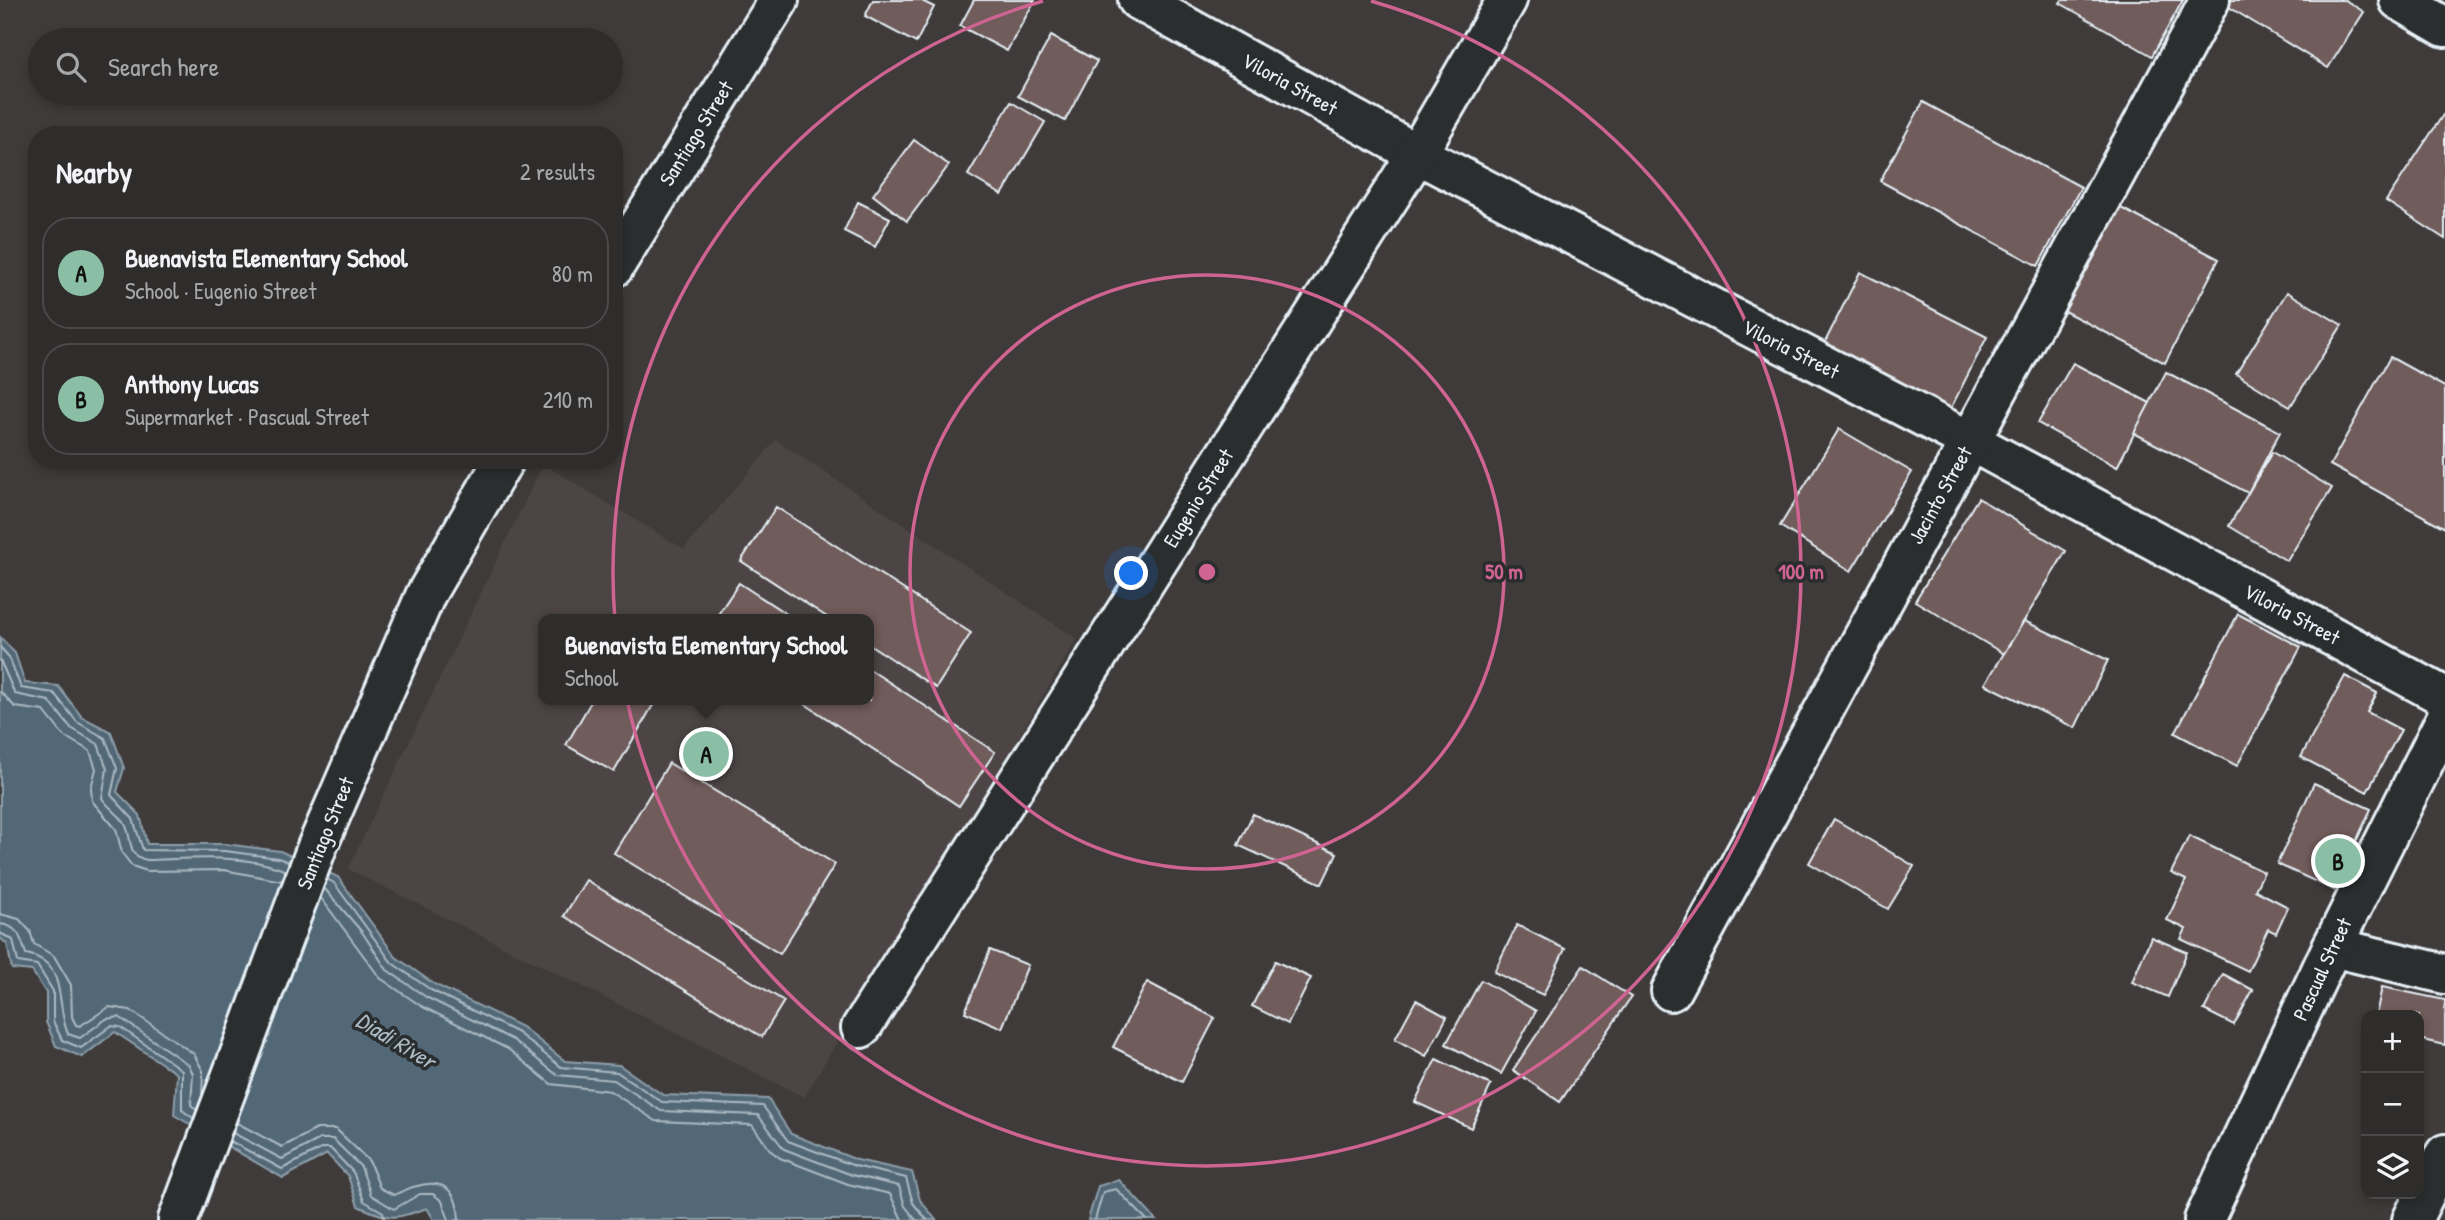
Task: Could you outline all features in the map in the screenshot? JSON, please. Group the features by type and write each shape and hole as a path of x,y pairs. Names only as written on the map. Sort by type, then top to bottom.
{"street":[{"name":"Santiago Street","path":"623,252 779,0"},
{"name":"Viloria Street","path":"1138,0 1417,154 1970,441 2445,696"},
{"name":"Eugenio Street","path":"861,1028 1417,154 1507,0"},
{"name":"Jacinto Street","path":"1671,991 2210,0"},
{"path":"2399,0 2445,27"},
{"name":"Santiago Street","path":"178,1220 317,847 426,594 499,469"},
{"name":"Pascual Street","path":"2204,1220 2332,947 2445,720"},
{"path":"2332,947 2445,974"},
{"path":"2412,1220 2445,1154"}],"shaded area":[{"path":"776,440 1077,639 804,1097 348,869 541,469 551,469 684,549"}],"water":[{"name":"Diadi River","path":"0,637 15,653 25,683 58,686 82,717 111,732 124,768 117,792 140,815 147,844 225,844 280,851 338,877 396,957 434,984 522,1027 565,1061 619,1065 663,1095 768,1099 791,1134 857,1160 912,1172 920,1200 936,1220 434,1220 427,1208 407,1215 385,1216 358,1206 348,1176 327,1154 283,1178 174,1115 177,1074 115,1032 82,1057 56,1046 46,1022 46,993 32,971 12,969 7,944 0,938"},
{"path":"1119,1180 1156,1220 1088,1220 1098,1186"}],"building":[{"path":"873,0 920,0 934,7 916,43 865,16"},
{"path":"974,0 1035,0 1007,51 960,26"},
{"path":"2062,0 2183,0 2152,56 2060,3"},
{"path":"2226,0 2345,0 2364,12 2328,68 2224,4"},
{"path":"1051,36 1097,61 1065,121 1018,96"},
{"path":"1011,102 1045,122 1002,195 968,175"},
{"path":"1923,102 2081,187 2038,266 1880,181"},
{"path":"2443,115 2445,116 2445,239 2386,201"},
{"path":"914,140 949,165 907,221 873,195"},
{"path":"858,202 890,218 875,247 844,231"},
{"path":"2117,206 2219,259 2165,363 2062,310"},
{"path":"1860,272 1987,337 1949,412 1822,348"},
{"path":"2287,292 2342,325 2290,407 2236,374"},
{"path":"2390,357 2445,387 2445,528 2330,465"},
{"path":"2073,363 2150,403 2117,467 2038,423"},
{"path":"2166,372 2280,432 2248,493 2134,433"},
{"path":"1839,429 1912,472 1851,571 1780,526"},
{"path":"2272,452 2332,488 2287,561 2229,526"},
{"path":"1978,498 2066,551 2004,654 1915,601"},
{"path":"776,507 971,633 936,688 874,647 874,614 822,614 741,561"},
{"path":"739,583 786,614 718,614"},
{"path":"2238,614 2301,647 2237,766 2175,733"},
{"path":"2024,621 2108,660 2075,728 1985,684"},
{"path":"874,672 995,752 959,806 807,705 874,705"},
{"path":"2345,676 2377,693 2367,712 2401,730 2367,792 2301,757"},
{"path":"589,705 653,705 614,772 566,745"},
{"path":"669,763 835,864 780,954 614,853"},
{"path":"2314,783 2371,809 2334,890 2277,864"},
{"path":"1253,814 1337,853 1322,884 1238,845"},
{"path":"1834,819 1914,866 1888,909 1809,863"},
{"path":"2189,836 2264,872 2255,890 2288,907 2276,933 2268,929 2248,971 2181,939 2186,929 2167,920 2186,880 2171,873"},
{"path":"586,880 784,1001 762,1037 564,916"},
{"path":"1517,925 1565,949 1543,995 1494,972"},
{"path":"2151,937 2187,952 2168,997 2132,982"},
{"path":"990,950 1028,965 1002,1028 965,1012"},
{"path":"1275,961 1311,978 1288,1024 1252,1006"},
{"path":"1583,966 1631,997 1560,1102 1513,1070"},
{"path":"2223,974 2253,990 2234,1025 2204,1010"},
{"path":"1481,980 1536,1011 1501,1074 1446,1044"},
{"path":"1147,982 1215,1018 1182,1082 1113,1047"},
{"path":"2382,987 2445,1000 2445,1045 2424,1040 2424,1010 2377,1010"},
{"path":"1416,1000 1447,1017 1426,1056 1395,1039"},
{"path":"1436,1059 1491,1085 1471,1128 1415,1102"}],"place":[{"name":"Buenavista Elementary School","path":"706,754"},
{"name":"Anthony Lucas","path":"2338,861"}]}
